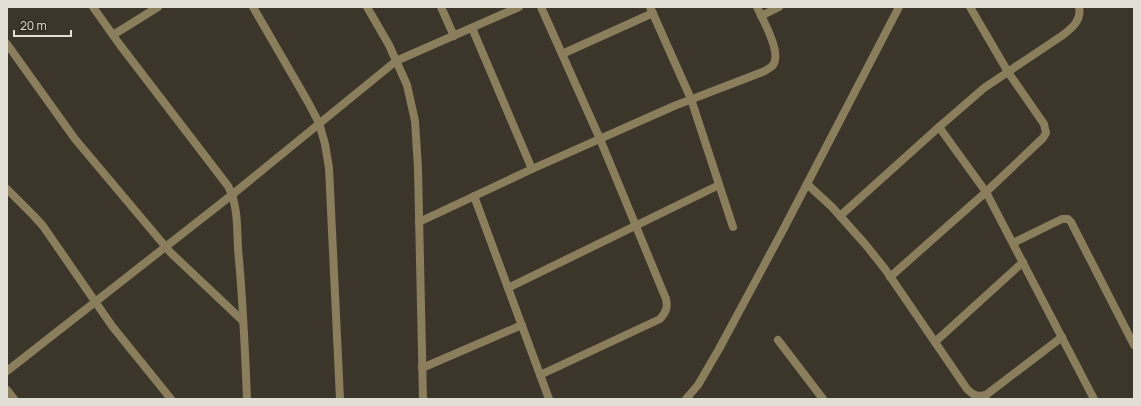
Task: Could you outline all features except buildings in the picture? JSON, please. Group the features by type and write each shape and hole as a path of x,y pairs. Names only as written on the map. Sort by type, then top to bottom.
{"street":[{"path":"93,7 112,35 233,194 243,321 247,399"},
{"path":"112,35 158,7"},
{"path":"252,7 308,102 319,123 325,144 329,168 340,399"},
{"path":"367,7 389,45 407,85 415,121 423,399"},
{"path":"441,7 454,36"},
{"path":"7,371 233,194 396,61 519,7"},
{"path":"540,375 660,319 668,308 666,299 637,225 541,7"},
{"path":"419,222 600,139 691,99 765,71 773,66 776,57 775,48 757,7"},
{"path":"761,16 779,7"},
{"path":"686,399 698,385 720,349 899,7"},
{"path":"890,277 986,192 1043,138 1046,133 1044,124 1008,72 970,7"},
{"path":"840,216 984,88 1074,26 1079,17 1079,7"},
{"path":"562,54 652,10 691,99 733,227"},
{"path":"472,28 532,169"},
{"path":"7,44 74,139 166,246 243,321"},
{"path":"939,127 986,192 1094,399"},
{"path":"807,184 866,244 967,389 973,395 978,398 986,395 1062,337"},
{"path":"508,288 719,185"},
{"path":"7,189 43,226 112,326 171,399"},
{"path":"474,196 549,399"},
{"path":"1013,243 1062,219 1068,219 1071,222 1134,345"},
{"path":"935,342 1023,262"},
{"path":"422,368 522,326"},
{"path":"778,340 823,399"},
{"path":"7,390 14,399"}]}
